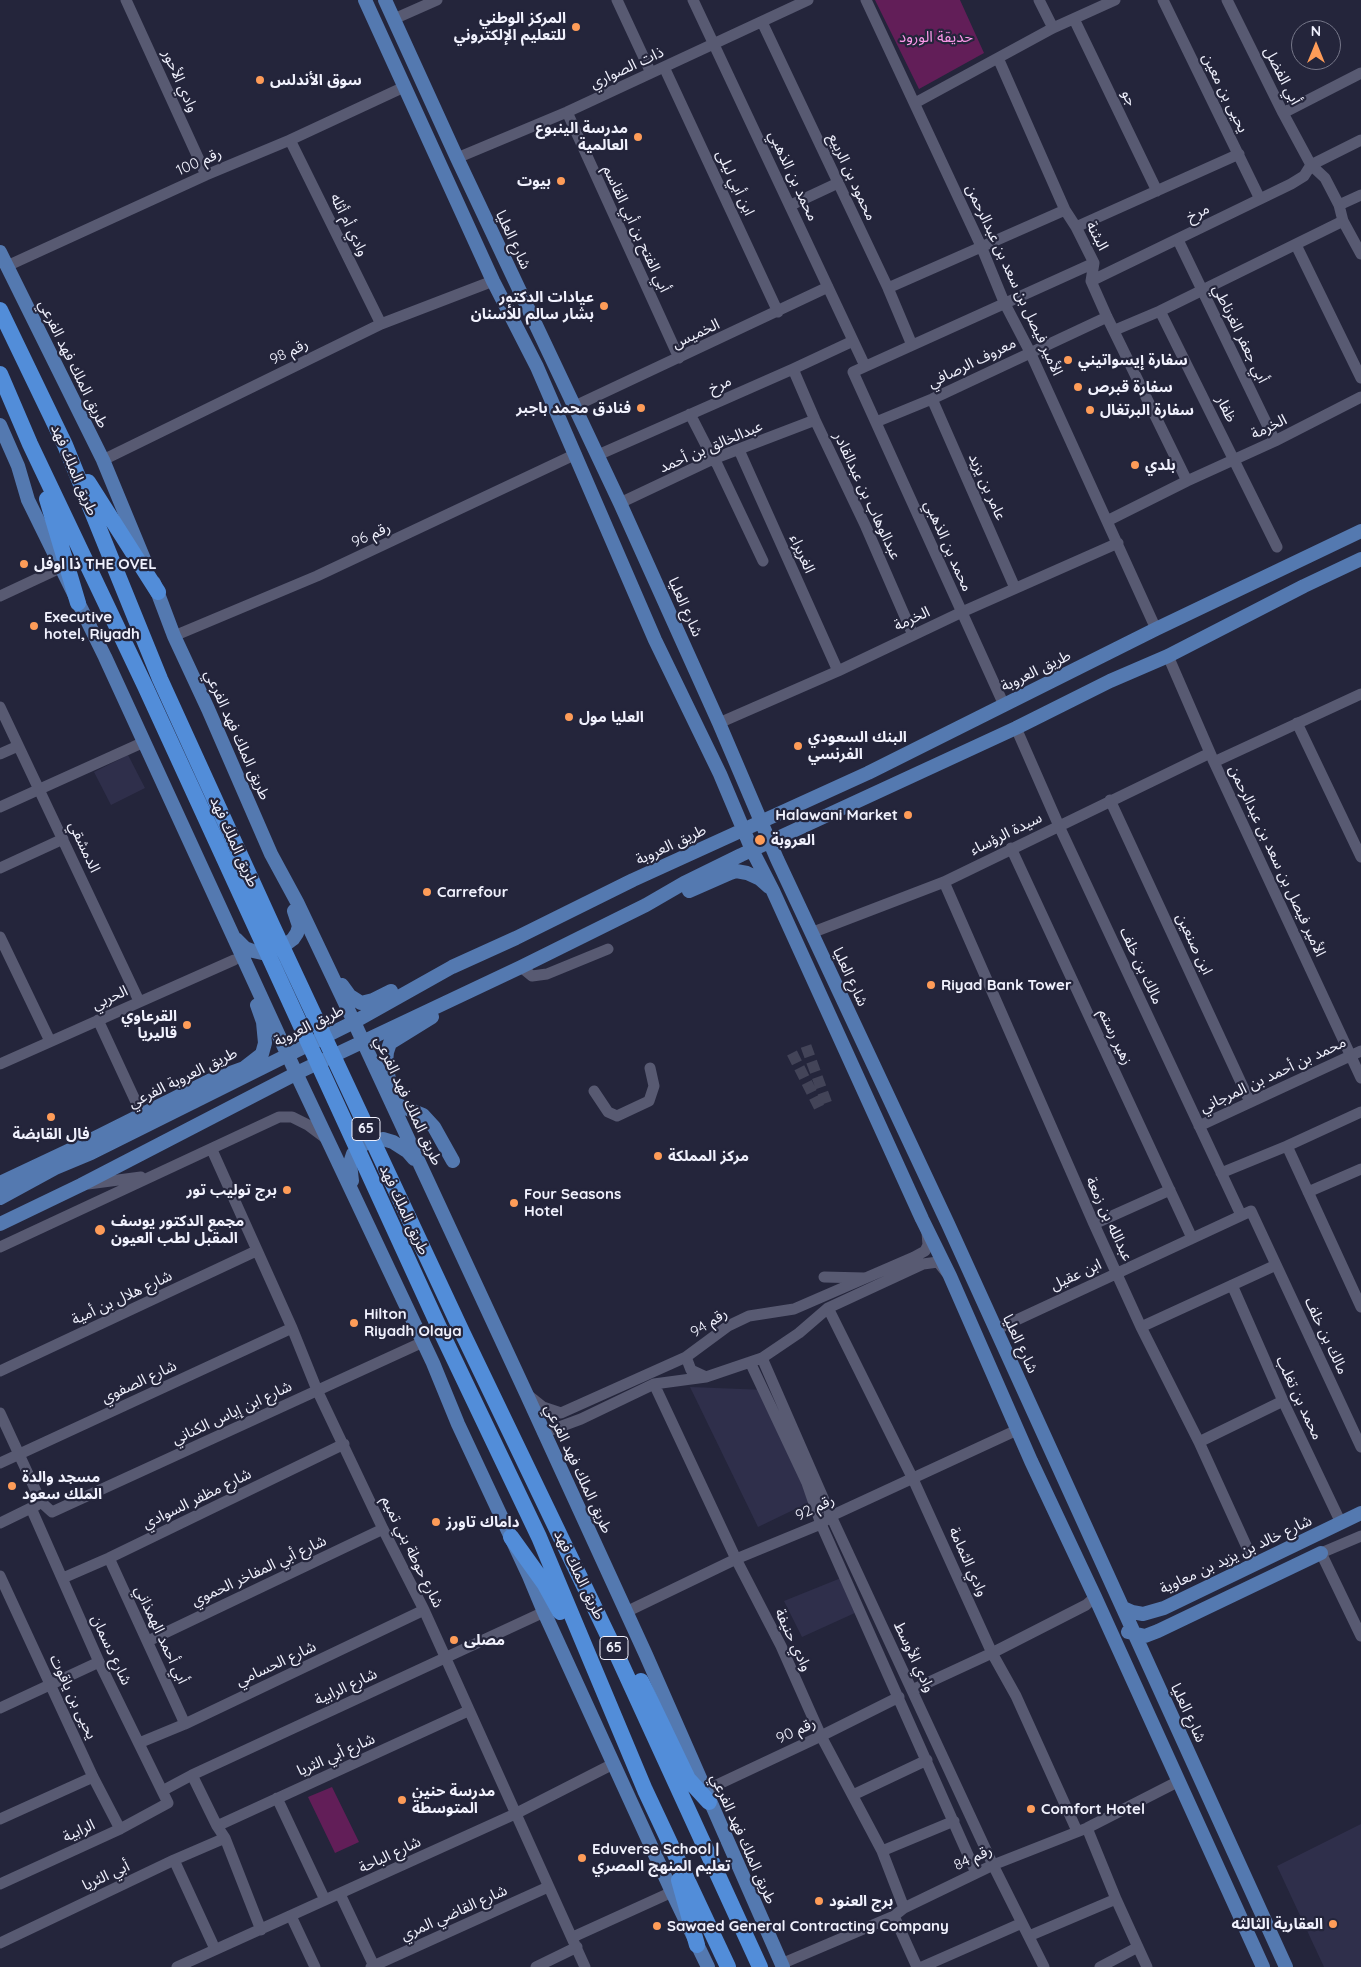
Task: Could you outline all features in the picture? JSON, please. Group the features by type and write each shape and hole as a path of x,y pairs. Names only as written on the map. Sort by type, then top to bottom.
{"highway":[{"name":"طريق الملك فهد","path":"0,310 65,445 160,679 264,907 462,1332 620,1661 760,1967"},
{"name":"طريق الملك فهد","path":"0,374 30,444 149,695 444,1338 539,1537 583,1644 666,1834 728,1967"},
{"path":"30,444 78,603"},
{"path":"65,445 158,592"},
{"path":"511,1536 544,1583 561,1615 583,1644"},
{"path":"620,1661 634,1670 638,1676 688,1779 706,1796"},
{"path":"666,1834 697,1945"}],"main road":[{"path":"367,0 404,87 492,281 537,367 655,640 720,774 752,850 773,891 927,1230 950,1276 1017,1430 1179,1782 1259,1966"},
{"name":"شارع العليا","path":"385,1 620,503 720,723 770,842 968,1270 1286,1967"},
{"name":"طريق الملك فهد الفرعي","path":"0,252 103,460 158,592 174,636 271,854 297,902 393,1103 420,1166 526,1392 626,1612 782,1966"},
{"path":"551,358 572,401 569,412 560,411 552,402"},
{"path":"1,431 18,466 28,500 105,657 232,934 245,948 262,953 281,948 293,939 299,926 282,887 271,854"},
{"name":"طريق العروبة","path":"0,1198 54,1168 91,1153 354,1022 452,967 744,829 868,773 1156,629 1361,530"},
{"path":"0,1224 81,1185 362,1041 521,967 646,905 684,883 1016,728 1110,681 1168,656 1361,559"},
{"path":"646,905 659,904 736,871 760,879 773,891"},
{"path":"206,877 300,1072 328,1140 424,1342 461,1430 708,1967"},
{"name":"طريق العروبة الفرعي","path":"3,1182 211,1080 244,1068 262,1054 265,1033 260,1012 234,960 217,915 206,877"},
{"path":"328,968 350,996 361,1003 373,1000 428,973 452,967"},
{"path":"453,1161 434,1127 423,1115 393,1103 386,1062 390,1043 440,1012 462,994"},
{"path":"233,1081 244,1068 272,1062"},
{"path":"354,1194 350,1163 353,1154 365,1143 383,1140 393,1142 407,1151 420,1166"},
{"path":"3,1182 54,1168"},
{"path":"950,1276 948,1269 948,1262 950,1260 958,1261 968,1270"},
{"name":"شارع خالد بن يزيد بن معاوية","path":"1122,1608 1143,1614 1164,1608 1361,1513"},
{"path":"1106,1621 1120,1630 1144,1636 1321,1553"},
{"path":"1164,1608 1163,1617 1170,1624"}],"street":[{"name":"وادي الأحور","path":"126,0 206,175"},
{"path":"394,18 437,0"},
{"path":"617,0 651,73"},
{"name":"محمد بن الذهبي","path":"693,0 842,313 865,366 853,372 1004,704"},
{"name":"الأمير فيصل بن سعد بن عبدالرحمن","path":"866,0 981,246 1004,302 1030,352 1156,629"},
{"path":"1039,0 1053,28"},
{"path":"915,103 1053,28 1115,0"},
{"name":"يحيى بن معين","path":"1163,0 1260,199"},
{"name":"أبي الفضل","path":"1227,0 1311,165"},
{"name":"ذات الصواري","path":"457,158 567,112 762,22 802,1"},
{"name":"جو","path":"1074,19 1157,191"},
{"name":"محمود بن الربيع","path":"762,22 888,288 912,345"},
{"name":"البثنة","path":"998,58 1065,210 1094,263 1092,280"},
{"name":"ابن أبي ليلى","path":"664,67 778,312"},
{"path":"1283,112 1361,73"},
{"name":"رقم 100","path":"7,266 404,87"},
{"name":"أبي الفتح بن أبي القاسم","path":"567,112 679,358"},
{"name":"وادي أم أثله","path":"290,140 381,324"},
{"name":"مرخ","path":"1092,280 1260,199 1304,176 1311,165 1361,140"},
{"path":"1076,227 1239,154"},
{"path":"1311,165 1325,178 1339,205 1343,221 1361,254"},
{"path":"791,205 838,183"},
{"path":"1339,205 1361,195"},
{"path":"888,288 1065,210"},
{"path":"1115,330 1160,311 1343,221"},
{"name":"أبي جعفر الغرناطي","path":"1178,240 1275,441"},
{"path":"1296,245 1361,378"},
{"path":"865,366 1094,263"},
{"path":"1092,280 1108,317 1188,481"},
{"name":"رقم 98","path":"103,460 381,324 492,281"},
{"name":"الخميس","path":"575,406 828,287"},
{"name":"ظفار","path":"1160,311 1277,547"},
{"name":"معروف الرصافي","path":"876,422 932,399 1108,317"},
{"name":"مرخ","path":"598,455 853,341"},
{"name":"عبدالوهاب بن عبدالقادر","path":"793,369 814,420 866,527 913,635"},
{"name":"الخرمة","path":"1108,522 1361,397"},
{"name":"عامر بن يزيد","path":"932,399 1015,588"},
{"path":"690,414 713,460 724,477 763,561"},
{"name":"عبدالخالق بن أحمد","path":"620,503 713,460 814,420"},
{"name":"الغريراء","path":"739,450 838,671"},
{"name":"رقم 96","path":"174,636 317,576 576,454"},
{"name":"الخرمة","path":"720,723 1118,543"},
{"path":"0,596 60,568"},
{"name":"الأمير فيصل بن سعد بن عبدالرحمن","path":"1168,656 1212,758 1356,1053 1361,1078"},
{"name":"سيدة الرؤساء","path":"812,933 944,882 1110,800 1297,723 1361,694"},
{"name":"الدمشقي","path":"0,707 139,1001"},
{"path":"1297,723 1361,857"},
{"name":"مالك بن خلف","path":"1016,728 1059,826 1198,1126 1221,1173 1276,1265 1361,1447"},
{"path":"0,807 144,742"},
{"path":"0,754 18,746"},
{"name":"ابن صنعين","path":"1110,800 1250,1102"},
{"path":"0,868 63,838"},
{"name":"زهير رستم","path":"1011,848 1192,1238"},
{"name":"عبدالله بن زمعة","path":"944,882 1094,1224 1141,1327 1199,1442 1255,1565"},
{"path":"0,937 50,1041"},
{"path":"521,967 532,976 547,974 608,949"},
{"name":"الحربي","path":"0,1064 234,960"},
{"path":"98,1020 142,1115"},
{"name":"محمد بن أحمد بن المرجاني","path":"1198,1126 1356,1053"},
{"path":"594,1091 608,1112 617,1116 649,1101 654,1086 650,1068"},
{"path":"1221,1173 1287,1146 1361,1112"},
{"path":"0,1247 153,1175 212,1150 279,1117 292,1117 308,1125 328,1140"},
{"path":"1287,1146 1361,1307"},
{"name":"شارع حوطة بني تميم","path":"212,1150 256,1252 292,1328 317,1390 424,1610 585,1967"},
{"path":"1308,1192 1361,1169"},
{"path":"81,1185 153,1175"},
{"path":"1094,1224 1170,1190"},
{"name":"ابن عقيل","path":"995,1330 1246,1213"},
{"name":"رقم 94","path":"526,1392 543,1408 561,1413 686,1357 728,1326 749,1316 794,1309 925,1251 928,1245 927,1230"},
{"name":"شارع هلال بن أمية","path":"0,1371 256,1252"},
{"path":"543,1433 581,1419 654,1384 706,1377 762,1358 800,1333 828,1308 923,1264 938,1262 950,1276"},
{"path":"1141,1327 1276,1265"},
{"path":"824,1277 855,1276 866,1278"},
{"name":"محمد بن تغلب","path":"1232,1285 1283,1401 1341,1523"},
{"name":"وادي الثمامة","path":"828,1308 913,1479 992,1653 1082,1829 1147,1967"},
{"path":"787,1309 797,1316 800,1322 800,1333"},
{"name":"شارع الصفوي","path":"0,1463 292,1328"},
{"name":"شارع ابن إياس الكناني","path":"36,1505 52,1512 424,1342"},
{"path":"686,1357 691,1370 706,1377"},
{"name":"وادي الأوسط","path":"762,1358 832,1516 993,1865 1044,1967"},
{"name":"وادي الأوسط","path":"750,1362 807,1483 821,1524 976,1873"},
{"name":"وادي حنيفة","path":"654,1384 736,1559 781,1646 821,1736 882,1851 904,1908"},
{"path":"581,1419 588,1410 613,1397 617,1389"},
{"path":"1199,1442 1283,1401"},
{"name":"شارع دسمان","path":"0,1413 19,1454 63,1578 98,1662 168,1803"},
{"name":"رقم 92","path":"626,1612 736,1559 821,1524 832,1516 1017,1430"},
{"name":"شارع مظفر السوادي","path":"63,1578 109,1558 344,1444"},
{"path":"0,1523 36,1505"},
{"name":"شارع أبي المفاخر الحموي","path":"148,1641 383,1529"},
{"path":"1361,1536 1321,1553 1361,1636"},
{"name":"أبي أحمد الهمذاني","path":"109,1558 185,1724"},
{"name":"يحيى بن ياقوت","path":"0,1576 3,1592 51,1685 93,1778 120,1829"},
{"path":"912,1690 992,1653 1086,1605 1095,1597"},
{"name":"شارع الحسامي","path":"139,1743 185,1724 424,1610"},
{"name":"شارع الرابية","path":"162,1791 192,1775 544,1612"},
{"path":"0,1708 98,1662"},
{"name":"رقم 90","path":"706,1796 899,1697"},
{"name":"شارع أبي الثريا","path":"217,1826 468,1711"},
{"path":"853,1795 927,1760"},
{"name":"شارع الباحة","path":"177,1967 515,1814 613,1764"},
{"path":"192,1775 217,1826 226,1838 261,1930"},
{"path":"0,1819 93,1778"},
{"name":"رقم 84","path":"782,1966 894,1916 904,1908 993,1865 1082,1829 1179,1782"},
{"path":"277,1798 325,1900"},
{"name":"الرابية","path":"0,1884 120,1829 168,1803"},
{"path":"882,1851 954,1821"},
{"name":"أبي الثريا","path":"0,1943 174,1860 226,1838"},
{"path":"174,1860 215,1949"},
{"name":"شارع القاضي المري","path":"373,1966 548,1887"},
{"path":"536,1967 575,1942 672,1892"},
{"path":"340,1894 373,1966"},
{"path":"1029,1936 1116,1900"},
{"path":"291,1916 315,1967"},
{"path":"894,1916 917,1967"},
{"path":"922,1967 1022,1923"},
{"path":"1100,1967 1138,1947"}],"shaded area":[{"path":"128,755 145,788 111,805 94,772"},
{"path":"690,1387 766,1390 814,1500 758,1527"},
{"path":"841,1578 857,1612 802,1637 784,1601"},
{"name":"العقارية الثالثه","path":"1361,1824 1361,1967 1324,1967 1277,1866"}],"green space":[{"name":"حديقة الورود","path":"875,0 960,0 984,53 919,89"},
{"path":"332,1787 359,1842 335,1853 308,1797"}],"tunnel":[{"path":"806,1046 827,1104"},
{"path":"792,1053 821,1111"}],"place":[{"name":"المركز الوطني للتعليم الإلكتروني","path":"576,27"},
{"name":"سوق الأندلس","path":"260,80"},
{"name":"مدرسة الينبوع العالمية","path":"638,137"},
{"name":"بيوت","path":"561,181"},
{"name":"عيادات الدكتور بشار سالم للأسنان","path":"604,306"},
{"name":"سفارة إيسواتيني","path":"1068,360"},
{"name":"سفارة قبرص","path":"1078,387"},
{"name":"فنادق محمد باجبر","path":"641,408"},
{"name":"سفارة البرتغال","path":"1090,410"},
{"name":"بلدي","path":"1135,465"},
{"name":"ذا اوفل THE OVEL","path":"24,564"},
{"name":"Executive hotel, Riyadh","path":"34,626"},
{"name":"العليا مول","path":"569,717"},
{"name":"البنك السعودي الفرنسي","path":"798,746"},
{"name":"Halawani Market","path":"908,815"},
{"name":"العروبة","path":"760,840"},
{"name":"Carrefour","path":"427,892"},
{"name":"Riyad Bank Tower","path":"931,985"},
{"name":"القرعاوي قاليريا","path":"187,1025"},
{"name":"فال القابضة","path":"51,1117"},
{"name":"مركز المملكة","path":"658,1156"},
{"name":"برج توليب تور","path":"287,1190"},
{"name":"Four Seasons Hotel","path":"514,1203"},
{"name":"مجمع الدكتور يوسف المقبل لطب العيون","path":"100,1230"},
{"name":"Hilton Riyadh Olaya","path":"354,1323"},
{"name":"مسجد والدة الملك سعود","path":"12,1486"},
{"name":"داماك تاورز","path":"436,1522"},
{"name":"مصلى","path":"454,1640"},
{"name":"مدرسة حنين المتوسطة","path":"402,1800"},
{"name":"Comfort Hotel","path":"1031,1809"},
{"name":"Eduverse School | تعليم المنهج المصري","path":"582,1858"},
{"name":"برج العنود","path":"819,1901"},
{"name":"العقارية الثالثه","path":"1333,1924"},
{"name":"Sawaed General Contracting Company","path":"657,1926"}]}
